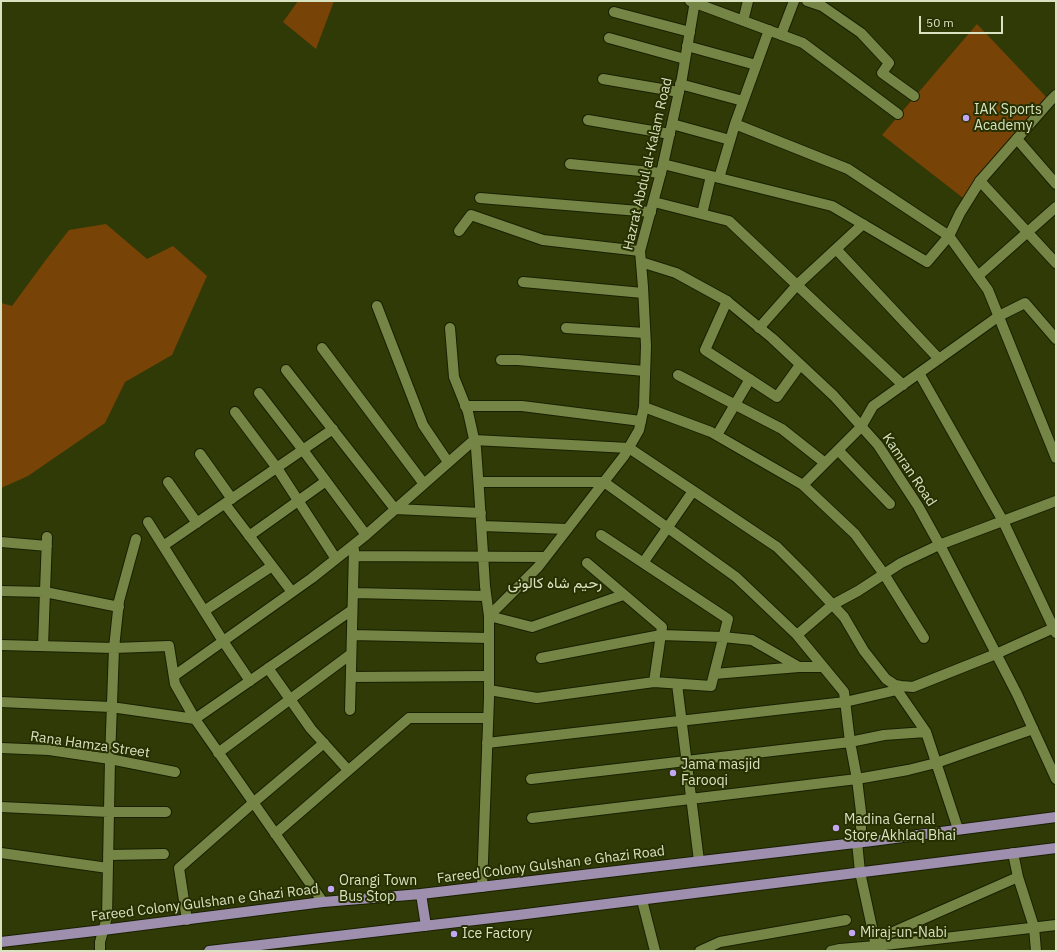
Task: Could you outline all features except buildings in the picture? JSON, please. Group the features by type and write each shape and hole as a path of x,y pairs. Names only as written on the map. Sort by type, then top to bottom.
{"main road":[{"name":"Fareed Colony Gulshan e Ghazi Road","path":"1,942 322,902 421,894 482,887 1056,817"},
{"path":"209,951 642,900 1056,848"},
{"path":"421,894 426,926"}],"street":[{"path":"744,21 748,1"},
{"path":"781,35 794,1"},
{"path":"807,1 826,4 860,33 888,63 882,73 914,96"},
{"path":"693,2 803,43 898,114"},
{"name":"Hazrat Abdul al-Kalam Road","path":"489,616 538,566 624,456 639,430 644,407 645,371 645,333 641,257 680,88 690,32 693,2"},
{"path":"614,12 690,32"},
{"path":"702,214 769,30"},
{"path":"609,38 685,59"},
{"path":"687,46 756,65"},
{"path":"603,79 680,88 743,101"},
{"path":"570,164 662,169 715,177 832,206 927,262 949,236 960,213 980,181 1056,96"},
{"path":"588,120 671,129 730,140"},
{"path":"735,124 848,169 949,236 988,290 1056,458"},
{"path":"1017,138 1056,184"},
{"path":"980,181 1056,263"},
{"path":"480,198 652,207 702,214 730,221 903,385"},
{"path":"978,276 1056,206"},
{"name":"Kamran Road","path":"459,231 472,215 543,240 641,257 676,273 727,301 772,338 834,396 878,445 918,506 1017,694 1056,779"},
{"path":"759,328 797,285 863,224"},
{"path":"836,249 939,359"},
{"path":"523,282 643,293"},
{"path":"727,301 705,350 777,397 800,365"},
{"path":"804,485 861,427 873,406 999,316 1025,303 1056,339"},
{"path":"377,306 423,425 448,462"},
{"path":"450,328 454,377 468,412 476,448 486,596 489,616 489,690 482,887"},
{"path":"566,328 645,333"},
{"path":"322,348 424,484"},
{"path":"501,360 518,360 645,371"},
{"path":"286,370 395,510"},
{"path":"487,743 845,702 899,688 913,687 1055,630 1003,521 919,373"},
{"path":"678,375 782,429 825,463"},
{"path":"717,435 750,379"},
{"path":"259,393 366,535"},
{"path":"465,406 522,406 641,421"},
{"path":"644,407 711,432 804,485 855,534 884,574 924,638"},
{"path":"235,412 277,468 336,559"},
{"path":"163,546 333,429"},
{"path":"174,676 312,578 366,535 474,440 629,448 777,547 844,617 864,651 886,679 899,688 926,732 958,829"},
{"path":"838,450 890,504"},
{"path":"200,454 249,536 292,592"},
{"path":"249,536 326,481"},
{"path":"168,482 197,523"},
{"path":"479,482 604,482 736,578 797,635 844,692 861,812 861,830 858,842 860,872 872,946"},
{"path":"643,563 694,491"},
{"path":"797,635 832,605 858,591 901,563 939,545 1056,501"},
{"path":"395,510 481,513"},
{"path":"148,522 223,641 250,680"},
{"path":"482,526 567,529"},
{"path":"489,690 537,698 654,682 711,686 728,619 601,535"},
{"path":"100,951 100,942 107,917 114,648 119,607 136,539"},
{"path":"1,542 47,541 43,646"},
{"path":"350,710 354,544"},
{"path":"354,556 545,557"},
{"path":"587,563 662,628 654,682"},
{"path":"204,611 272,566"},
{"path":"1,591 45,592 119,607"},
{"path":"353,593 486,596"},
{"path":"489,616 532,627 624,595"},
{"path":"1,702 112,707 195,719 352,610"},
{"path":"352,635 489,638"},
{"path":"541,658 661,635 723,637 752,640 799,667"},
{"path":"1,645 114,648 168,646 175,684 195,719 322,902"},
{"path":"218,753 351,654"},
{"path":"714,674 799,667 823,667"},
{"path":"268,668 311,729 348,770"},
{"path":"351,677 489,676"},
{"path":"678,684 699,861"},
{"path":"275,834 409,718 488,718"},
{"path":"532,818 857,779 936,763 1033,729"},
{"path":"531,779 850,742 884,735 926,732"},
{"path":"186,920 179,868 324,743"},
{"name":"Rana Hamza Street","path":"1,748 50,750 110,759 175,772"},
{"path":"1,807 109,812 166,812"},
{"path":"1014,853 1018,877 1034,927 1036,951"},
{"path":"1,854 108,868"},
{"path":"108,855 164,854"},
{"path":"872,946 1018,877"},
{"path":"642,900 655,951"},
{"path":"700,951 720,942 846,920"},
{"path":"831,951 1056,925"}],"shaded area":[{"path":"298,1 334,1 316,49 283,22"},
{"name":"IAK Sports Academy","path":"977,24 1050,101 967,201 882,135"},
{"path":"106,224 147,259 173,246 207,276 172,355 125,382 105,423 28,476 1,488 1,303 12,306 69,230"}],"place":[{"name":"IAK Sports Academy","path":"966,118"},
{"name":"Jama masjid Farooqi","path":"673,773"},
{"name":"Madina Gernal Store Akhlaq Bhai","path":"836,828"},
{"name":"Orangi Town Bus Stop","path":"331,889"},
{"name":"Miraj-un-Nabi","path":"852,933"},
{"name":"Ice Factory","path":"454,934"}],"district":[{"name":"رحیم شاہ کالونی","path":"555,584"}]}
